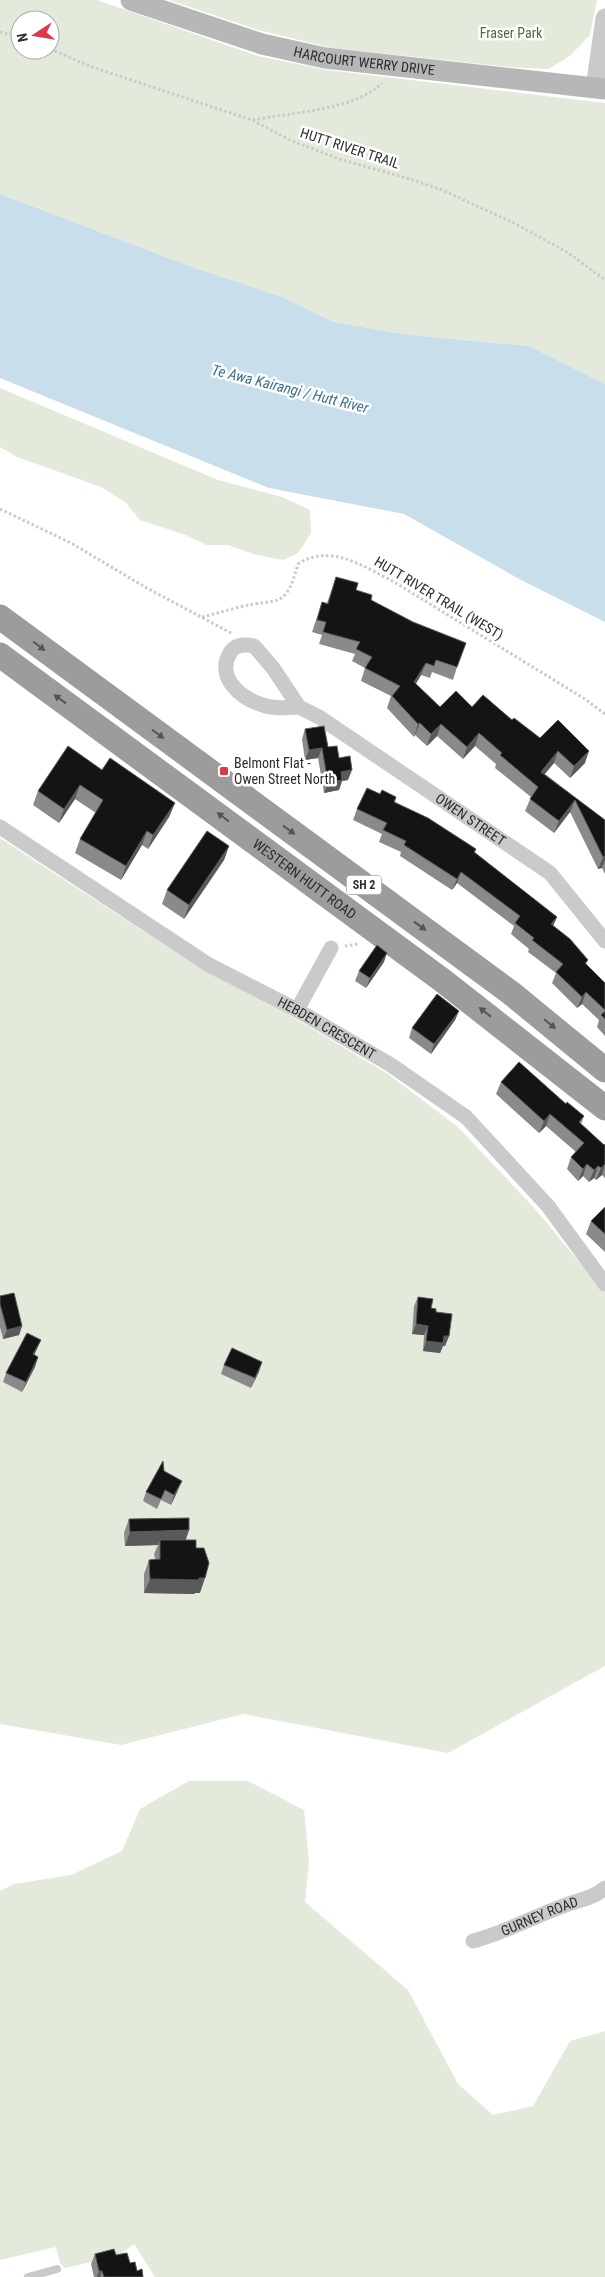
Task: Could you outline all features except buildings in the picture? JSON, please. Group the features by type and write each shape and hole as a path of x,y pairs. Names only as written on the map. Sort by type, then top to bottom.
{"highway":[{"name":"WESTERN HUTT ROAD","path":"0,617 503,988 605,1070"},
{"name":"WESTERN HUTT ROAD","path":"0,655 442,980 605,1108"}],"main road":[{"name":"HARCOURT WERRY DRIVE","path":"131,0 262,44 325,58 600,89"}],"street":[{"path":"600,89 605,18"},
{"path":"246,644 254,646 273,668 299,707 262,705 248,700 233,686 224,672 224,662 232,650 246,644"},
{"name":"OWEN STREET","path":"299,707 319,717 550,874 605,941"},
{"name":"HEBDEN CRESCENT","path":"0,826 209,965 297,1010 391,1065 466,1117 548,1206 605,1284"},
{"path":"297,1010 331,948"},
{"name":"GURNEY ROAD","path":"473,1940 491,1936 564,1905 596,1896 605,1888"}],"lane":[{"path":"28,2277 57,2269"}],"path":[{"name":"HUTT RIVER TRAIL","path":"60,53 92,67 252,120 290,140 339,159 410,178 442,190 512,222 567,252 605,280"},
{"path":"252,120 321,108 353,100 376,90 398,66"},
{"path":"0,509 72,543 145,587 234,634 246,644"},
{"name":"HUTT RIVER TRAIL (WEST)","path":"202,617 242,606 262,605 278,600 287,593 293,583 298,564 310,556 328,554 361,565 394,582 585,699 605,714"}],"green space":[{"path":"0,0 97,0 258,56 327,70 605,103 605,384 529,346 410,335 334,322 282,297 195,268 0,194"},
{"name":"Fraser Park","path":"169,0 597,0 590,35 570,56 548,69 509,67 332,48 258,30"},
{"path":"0,388 218,480 282,497 310,510 311,533 298,553 283,560 257,555 228,545 207,545 183,534 140,520 125,502 101,487 17,457 0,447"},
{"path":"0,838 200,968 286,1013 388,1074 458,1127 536,1210 605,1293 605,1666 448,1753 243,1714 121,1745 0,1724"},
{"path":"189,1781 248,1781 304,1810 309,1861 305,1902 408,1990 458,2084 493,2115 533,2106 570,2041 605,2031 605,2277 155,2277 134,2244 118,2256 65,2268 60,2263 56,2247 0,2260 0,1891 14,1884 71,1875 122,1851 140,1809"}],"water":[{"name":"Te Awa Kairangi / Hutt River","path":"0,194 195,268 282,297 334,322 410,335 529,346 605,384 605,622 521,580 404,514 269,488 0,378"}],"place":[{"name":"Belmont Flat - Owen Street North","path":"224,771"}]}
